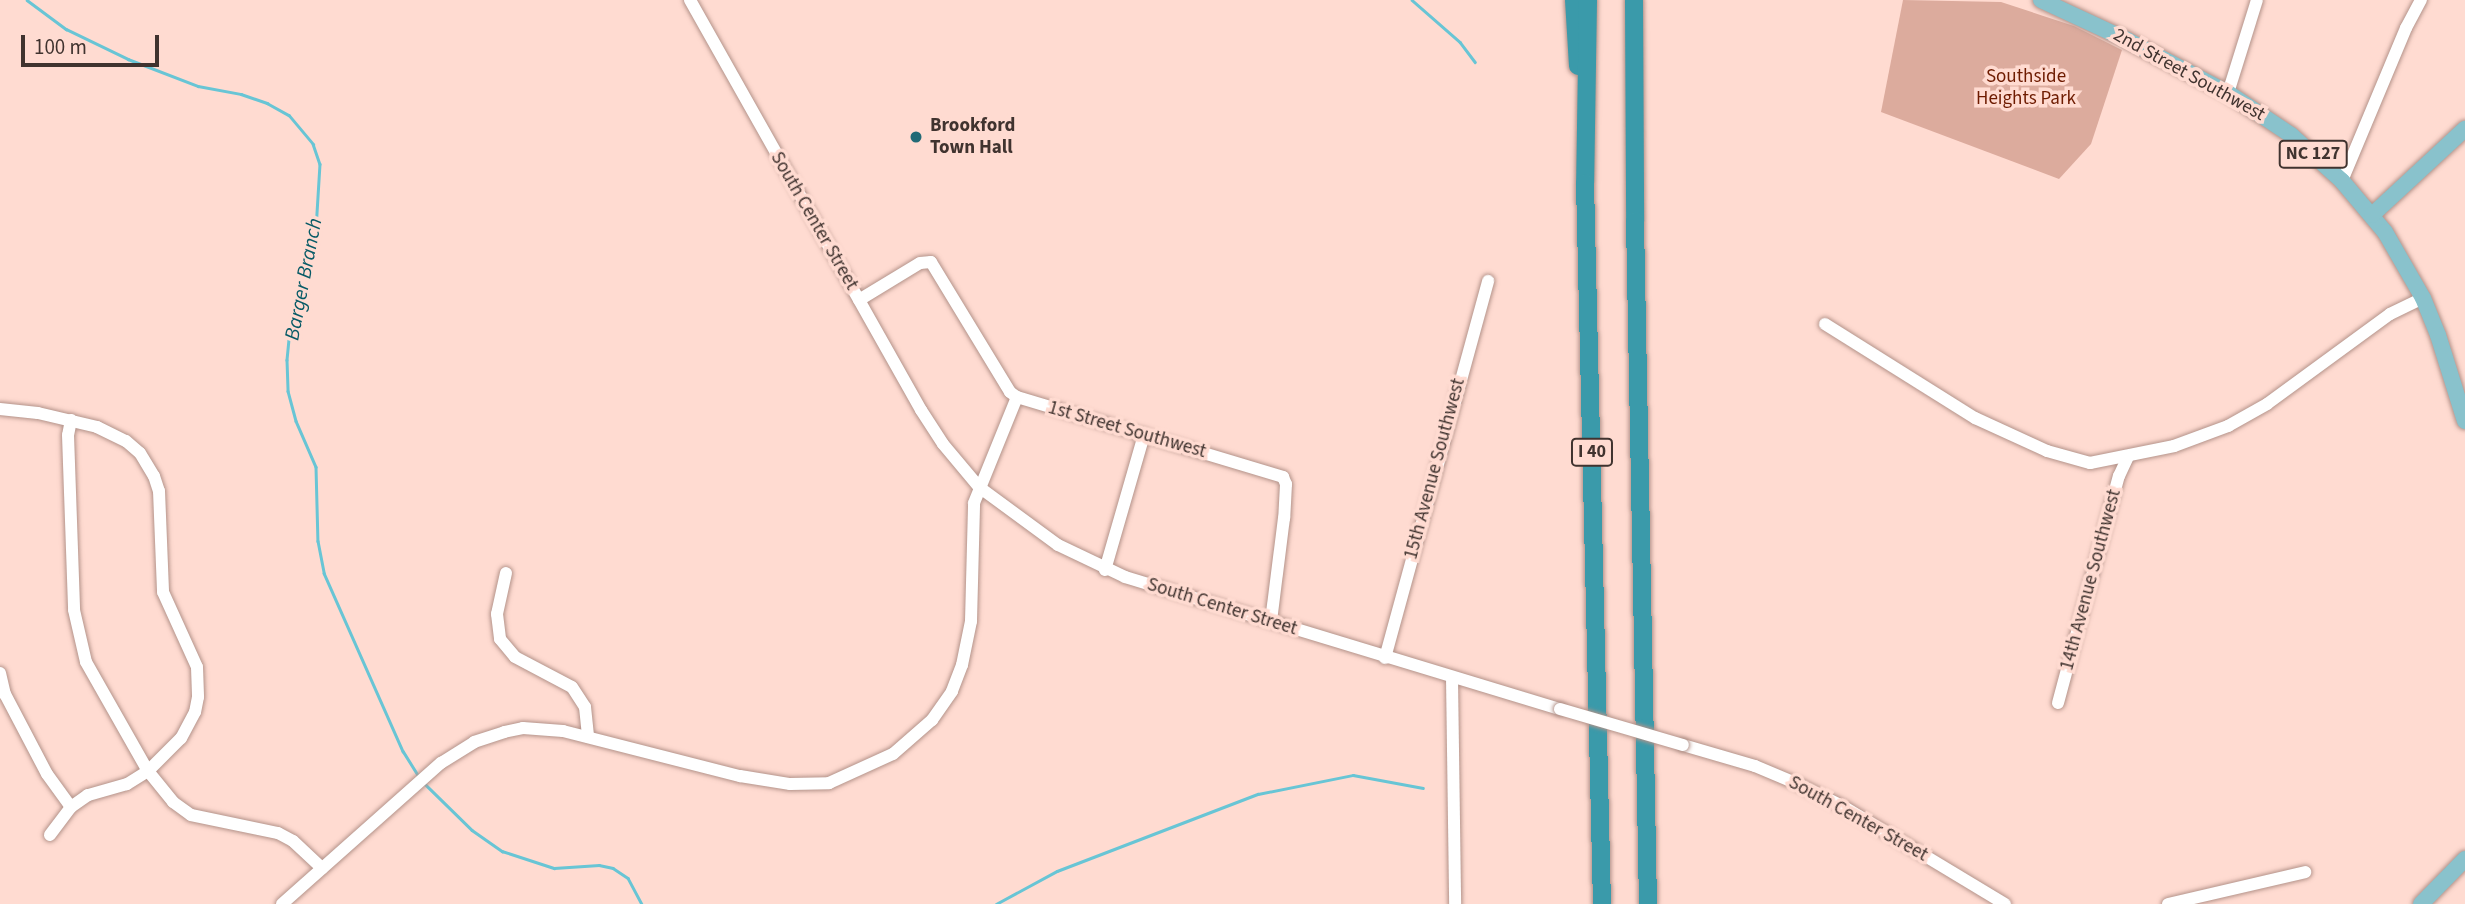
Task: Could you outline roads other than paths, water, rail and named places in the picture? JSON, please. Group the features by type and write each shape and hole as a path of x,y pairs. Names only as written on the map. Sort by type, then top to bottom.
{"highway":[{"path":"1574,0 1586,146"},
{"name":"I 40","path":"1588,0 1586,146 1602,904"},
{"name":"I 40","path":"1634,0 1635,234 1648,904"}],"main road":[{"name":"2nd Street Southwest","path":"2041,0 2127,40 2228,93 2291,135 2342,181 2372,215 2423,298 2465,421"},
{"path":"2372,215 2465,129"},
{"path":"2421,904 2465,859"}],"street":[{"name":"South Center Street","path":"690,0 931,426 979,487 1044,537 1105,569 1385,658 1755,766 1844,807 2005,904"},
{"path":"2228,93 2257,0"},
{"path":"2342,181 2421,0"},
{"path":"282,904 441,763 474,742 523,729 544,729 588,737 753,779 790,784 829,783 893,754 932,720 951,691 962,665 971,621 972,519 979,487 1017,397 1010,392 931,262 920,262 859,300"},
{"name":"15th Avenue Southwest","path":"1385,658 1488,281"},
{"path":"1825,324 1958,408 2025,442 2060,456 2090,463 2128,457 2201,437 2237,421 2294,385 2390,314 2423,298"},
{"name":"1st Street Southwest","path":"1017,397 1278,473 1286,484 1271,621"},
{"path":"0,409 71,420 97,427 127,441 140,453 154,476 159,491 163,592 197,667 198,697 191,725 148,771 127,784 88,795 71,807 50,835"},
{"path":"71,420 68,435 74,610 86,662 148,771 164,793 191,815 278,833 293,841 322,868"},
{"path":"1105,569 1144,435"},
{"name":"14th Avenue Southwest","path":"2058,703 2115,489 2128,457"},
{"path":"506,573 497,614 500,639 515,657 572,687 585,707 588,737"},
{"path":"0,673 5,694 47,774 71,807"},
{"path":"1452,678 1455,904"},
{"path":"2168,904 2305,872"}],"waterway":[{"name":"Barger Branch","path":"27,0 66,29 128,59 198,86 241,94 267,103 289,115 313,144 320,164 316,230 291,319 287,360 288,391 296,421 316,467 318,541 324,573 403,751 420,778"},
{"path":"1412,0 1460,42 1475,62"},
{"path":"996,904 1057,871 1258,794 1353,775 1423,788"},
{"name":"Barger Branch","path":"424,783 472,830 502,851 554,868 599,865 613,868 628,878 642,904"}],"place":[{"name":"Brookford Town Hall","path":"916,137"}],"park label":[{"name":"Southside Heights Park","path":"2026,88"}]}
